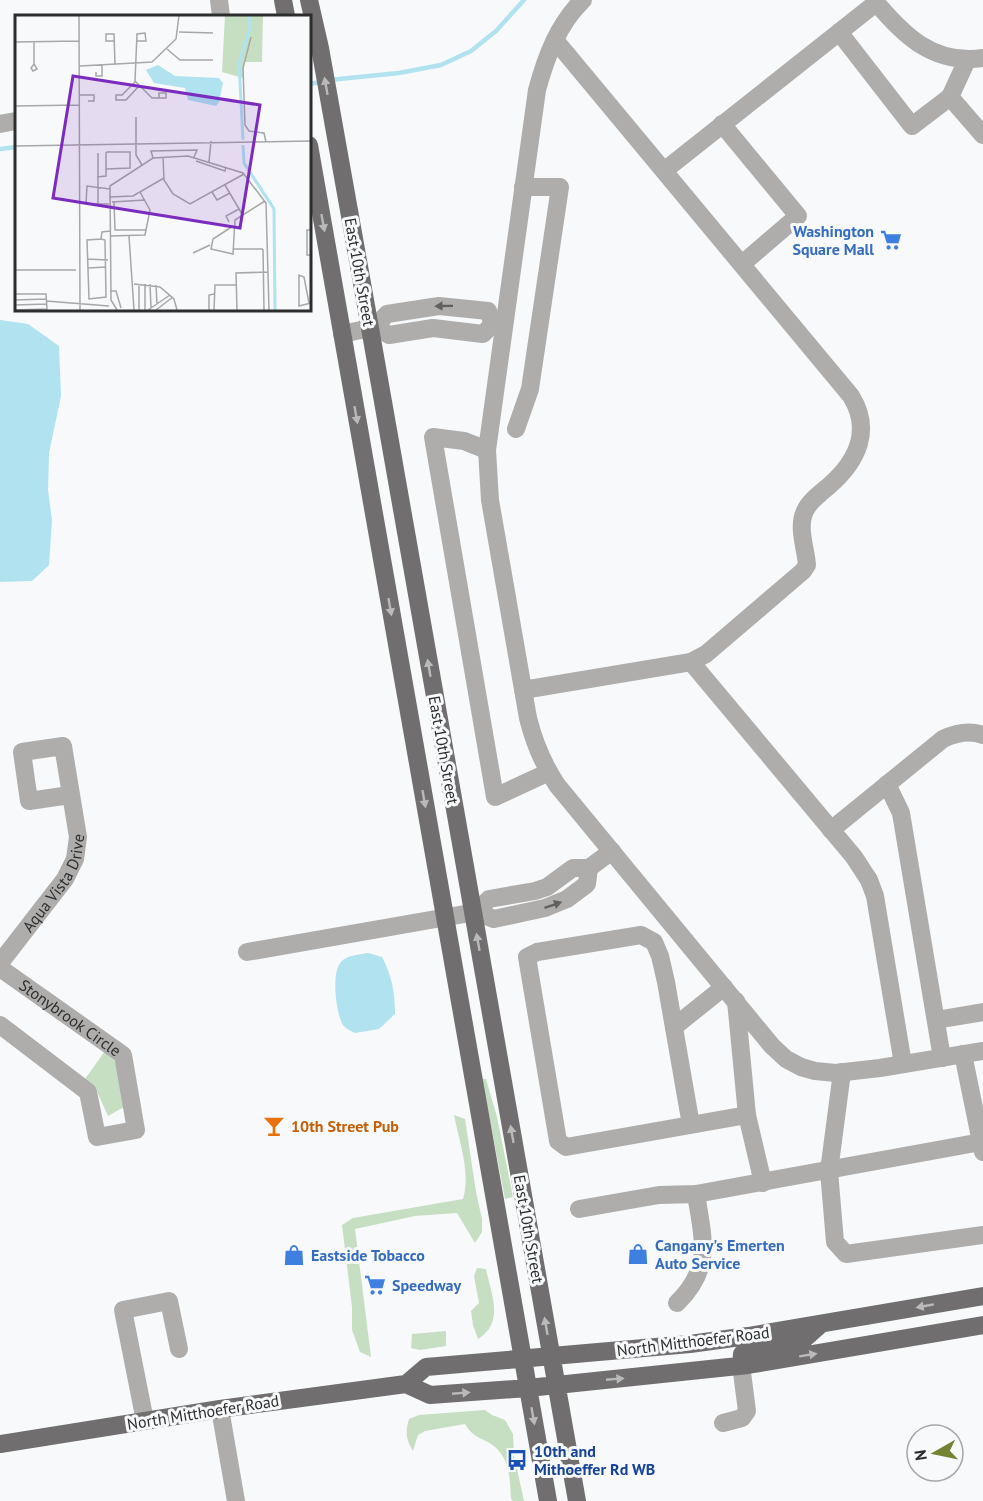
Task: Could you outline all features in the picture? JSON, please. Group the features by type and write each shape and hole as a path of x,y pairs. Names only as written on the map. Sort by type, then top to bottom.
{"main road":[{"path":"283,0 286,15"},
{"name":"East 10th Street","path":"309,0 372,328 577,1501"},
{"name":"East 10th Street","path":"310,151 548,1501"},
{"name":"North Mitthoefer Road","path":"406,1384 426,1367 690,1344 983,1296"},
{"path":"741,1365 742,1354 749,1350 803,1341 821,1324"},
{"name":"North Mitthoefer Road","path":"0,1444 220,1409 406,1384 430,1395 528,1388 741,1365 983,1325"}],"street":[{"path":"219,0 221,15"},
{"path":"583,0 573,10 555,40 542,70 537,90 499,324 487,450 490,500 523,690 534,740 549,772 674,927 786,1059 815,1071 842,1072 983,1051"},
{"path":"665,170 875,1 895,25 916,44 926,49 978,59 950,97 912,126 839,32"},
{"path":"523,690 691,662 706,654 807,566 802,524 805,509 848,466 859,447 862,421 859,409 851,396 555,40"},
{"path":"950,97 983,135"},
{"path":"0,124 15,121"},
{"path":"722,124 798,216 742,264"},
{"path":"516,429 530,389 560,187 523,187"},
{"path":"342,334 372,328 387,314 439,306 488,310 499,324"},
{"path":"487,450 464,441 433,437 495,797 549,772"},
{"path":"691,662 863,869 874,892 880,921 903,1064"},
{"path":"831,830 943,739 955,733 983,735"},
{"path":"887,784 901,813 942,1058"},
{"name":"Aqua Vista Drive","path":"0,963 71,869 77,854 78,837 70,795"},
{"path":"247,952 475,913 489,899 535,891 557,881 573,868 590,868 612,851"},
{"path":"654,942 674,927"},
{"path":"691,1125 664,973 654,942 640,935 537,952 527,957 558,1141 566,1148 747,1115"},
{"name":"Stonybrook Circle","path":"0,968 123,1055 136,1130 97,1137 88,1092 0,1025"},
{"path":"674,1027 730,994"},
{"path":"730,994 747,1115 764,1183"},
{"path":"936,1020 983,1012"},
{"path":"579,1209 659,1195 696,1194 982,1147 963,1054"},
{"path":"842,1072 829,1171 836,1242 846,1254 983,1235"},
{"path":"677,1303 690,1290 701,1268 703,1242 696,1194"},
{"path":"145,1421 123,1310 169,1301 179,1349"},
{"path":"723,1423 742,1418 747,1411 741,1365"},
{"path":"220,1409 236,1501"}],"green space":[{"path":"105,1051 111,1053 129,1092 124,1107 108,1116 95,1087 85,1079"},
{"path":"482,1079 486,1079 497,1117 513,1197 505,1199"},
{"path":"454,1115 465,1119 482,1219 482,1232 475,1243 457,1213 415,1216 355,1229 371,1357 360,1352 352,1330 352,1307 342,1225 353,1218 463,1199 465,1168"},
{"path":"477,1268 486,1269 494,1307 491,1324 478,1339 471,1311 479,1303 474,1276"},
{"path":"446,1331 446,1346 420,1350 411,1348 412,1334"},
{"path":"485,1410 505,1420 513,1434 514,1455 524,1501 511,1499 508,1470 499,1451 475,1435 465,1424 425,1431 418,1435 413,1451 409,1443 407,1432 409,1419 419,1415"}],"water":[{"path":"0,320 28,324 59,346 61,396 49,453 48,490 52,520 49,565 32,581 0,582"},
{"path":"368,953 382,957 392,985 395,1014 379,1029 355,1033 343,1025 338,1013 335,986 337,971 344,959"}],"waterway":[{"path":"329,80 399,73 441,65 471,51 496,31 524,0"},
{"path":"310,84 321,82"},
{"path":"0,149 15,147"}],"place":[{"name":"Washington Square Mall","path":"891,240"},
{"name":"10th Street Pub","path":"274,1126"},
{"name":"Cangany's Emerten Auto Service","path":"638,1254"},
{"name":"Eastside Tobacco","path":"294,1255"},
{"name":"Speedway","path":"375,1285"},
{"name":"10th and Mithoeffer Rd WB","path":"517,1460"}]}
